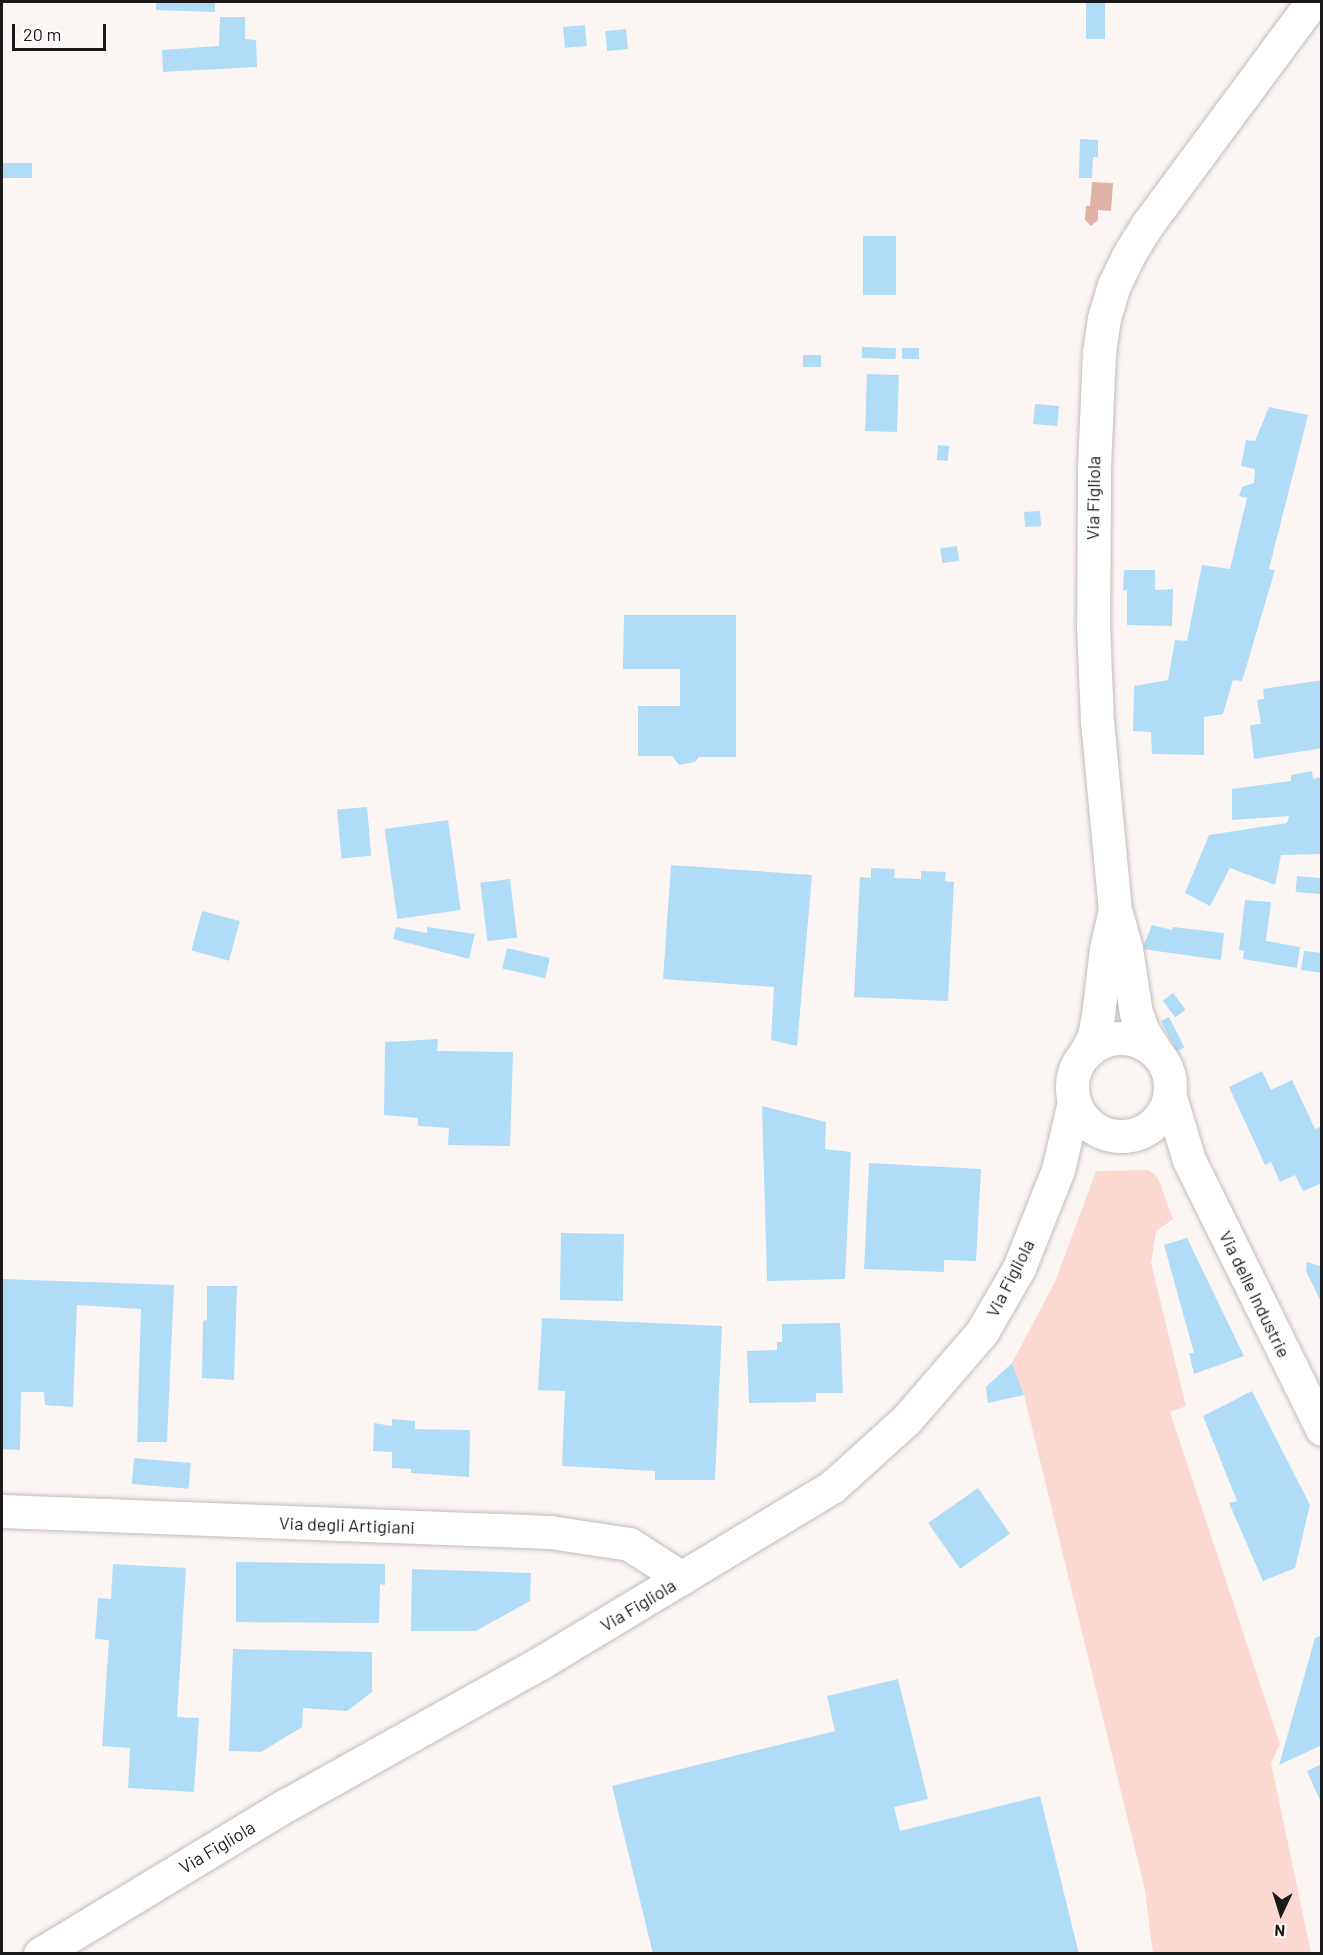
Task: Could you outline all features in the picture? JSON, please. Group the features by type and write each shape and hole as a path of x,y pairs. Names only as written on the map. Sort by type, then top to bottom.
{"street":[{"name":"Via Figliola","path":"1084,1055 1096,1026 1106,949 1115,911 1098,733 1093,626 1094,466 1099,353 1104,318 1114,285 1128,254 1147,225 1312,2"},
{"name":"Via delle Industrie","path":"1115,911 1126,950 1136,1013 1143,1031 1166,1066 1170,1082 1170,1097 1189,1160 1322,1429"},
{"path":"1157,1053 1144,1044 1130,1039 1113,1039 1097,1044 1084,1055 1076,1069 1072,1086 1074,1102 1082,1117 1094,1129 1109,1135 1126,1137 1154,1124 1164,1112 1170,1097"},
{"name":"Via Figliola","path":"40,1953 288,1804 540,1663 832,1487 907,1419 982,1332 1019,1268 1058,1170 1074,1102"},
{"path":"1141,1132 1189,1160"},
{"path":"1058,1170 1109,1135"},
{"name":"Via degli Artigiani","path":"2,1511 550,1532 629,1544 682,1578"}],"shaded area":[{"path":"1092,182 1113,183 1111,211 1098,210 1098,220 1091,226 1085,220 1086,206 1090,206"},
{"path":"1149,1170 1158,1178 1173,1219 1156,1231 1151,1263 1186,1406 1170,1412 1280,1744 1271,1763 1311,1953 1153,1953 1145,1890 1024,1395 1012,1363 1055,1282 1096,1171"}],"building":[{"path":"156,2 215,2 215,12 156,10"},
{"path":"1086,2 1105,2 1105,39 1086,39"},
{"path":"220,17 245,17 245,39 256,40 257,67 163,72 162,50 219,46"},
{"path":"585,25 587,46 565,48 563,27"},
{"path":"626,29 628,49 607,51 605,31"},
{"path":"1080,139 1098,140 1098,157 1093,157 1092,178 1079,178"},
{"path":"2,163 32,163 32,178 2,178"},
{"path":"863,236 896,236 896,295 863,295"},
{"path":"862,347 896,348 896,359 862,358"},
{"path":"902,348 919,348 919,359 902,359"},
{"path":"803,355 821,355 821,367 803,367"},
{"path":"867,374 899,375 897,432 865,431"},
{"path":"1035,404 1059,406 1057,426 1033,424"},
{"path":"1269,407 1308,415 1269,569 1275,570 1242,681 1233,680 1223,714 1204,717 1204,755 1152,754 1151,732 1133,731 1134,686 1168,680 1175,640 1187,641 1202,565 1230,569 1247,498 1239,496 1242,487 1254,483 1255,469 1241,466 1246,440 1255,441"},
{"path":"938,445 949,446 948,461 937,460"},
{"path":"1040,511 1041,526 1025,527 1024,512"},
{"path":"957,546 959,561 942,563 940,548"},
{"path":"1124,570 1155,570 1155,590 1173,589 1172,626 1127,625 1127,590 1123,591"},
{"path":"624,615 736,615 736,757 699,757 695,762 679,765 672,756 638,756 638,706 680,706 680,669 623,669"},
{"path":"1322,680 1322,748 1254,759 1250,725 1261,724 1257,700 1264,699 1263,689"},
{"path":"1312,771 1313,779 1322,777 1322,854 1281,855 1275,885 1230,868 1210,906 1185,893 1209,835 1287,823 1289,816 1232,820 1232,789 1291,781 1291,775"},
{"path":"367,807 371,856 341,858 337,810"},
{"path":"448,820 461,910 397,919 385,829"},
{"path":"671,865 812,875 797,1046 771,1040 774,987 663,979"},
{"path":"871,868 895,869 894,878 921,879 921,871 946,872 945,881 954,882 948,1001 854,997 860,877 871,878"},
{"path":"1297,876 1322,878 1321,894 1296,892"},
{"path":"510,879 517,938 487,941 480,883"},
{"path":"1245,900 1271,902 1266,941 1300,947 1297,968 1243,959 1244,951 1239,950"},
{"path":"202,911 240,921 229,961 191,951"},
{"path":"1152,925 1172,930 1173,927 1224,933 1221,960 1142,949"},
{"path":"396,927 427,933 427,927 475,934 469,959 393,939"},
{"path":"507,948 550,958 545,978 502,968"},
{"path":"1304,951 1322,953 1322,973 1301,970"},
{"path":"1173,993 1186,1010 1175,1018 1163,1001"},
{"path":"1169,1017 1184,1047 1176,1051 1161,1021"},
{"path":"438,1039 437,1051 513,1052 510,1146 448,1145 449,1128 418,1126 418,1118 384,1115 385,1042"},
{"path":"1262,1071 1271,1090 1292,1080 1315,1129 1322,1126 1322,1183 1303,1191 1295,1175 1280,1182 1271,1162 1265,1165 1229,1087"},
{"path":"762,1106 826,1122 825,1149 851,1152 845,1279 767,1281"},
{"path":"869,1163 981,1169 976,1261 944,1260 944,1272 864,1269"},
{"path":"561,1233 624,1234 623,1301 560,1300"},
{"path":"1187,1238 1244,1356 1194,1374 1189,1353 1194,1353 1164,1245"},
{"path":"1307,1262 1322,1267 1322,1304 1306,1271"},
{"path":"2,1279 174,1285 167,1442 137,1442 141,1309 77,1305 73,1407 45,1405 44,1392 21,1392 20,1450 2,1449"},
{"path":"207,1286 237,1286 234,1380 202,1378 203,1321 207,1320"},
{"path":"542,1318 722,1326 715,1480 655,1480 655,1471 562,1466 565,1391 538,1390"},
{"path":"840,1323 843,1393 816,1393 816,1402 749,1403 747,1351 777,1350 777,1342 782,1342 782,1324"},
{"path":"1012,1363 1024,1395 988,1403 986,1387"},
{"path":"1252,1391 1310,1505 1295,1568 1263,1581 1229,1503 1237,1501 1203,1416"},
{"path":"392,1419 415,1421 415,1429 470,1430 469,1477 411,1473 411,1469 392,1468 392,1452 373,1451 374,1423 392,1426"},
{"path":"134,1458 191,1463 189,1489 132,1484"},
{"path":"978,1488 1010,1534 960,1569 928,1523"},
{"path":"236,1562 385,1564 385,1585 380,1584 379,1623 236,1622"},
{"path":"113,1564 186,1568 177,1717 199,1718 194,1792 128,1788 130,1748 102,1746 109,1640 95,1639 98,1598 111,1599"},
{"path":"412,1569 531,1573 530,1601 476,1631 411,1631"},
{"path":"1322,1635 1322,1745 1279,1765 1315,1638"},
{"path":"233,1649 372,1652 372,1692 347,1711 303,1708 302,1727 261,1752 229,1751"},
{"path":"898,1679 928,1799 894,1807 900,1831 1040,1796 1079,1954 653,1954 612,1786 835,1731 827,1696"},
{"path":"1322,1764 1322,1805 1307,1771"}]}
